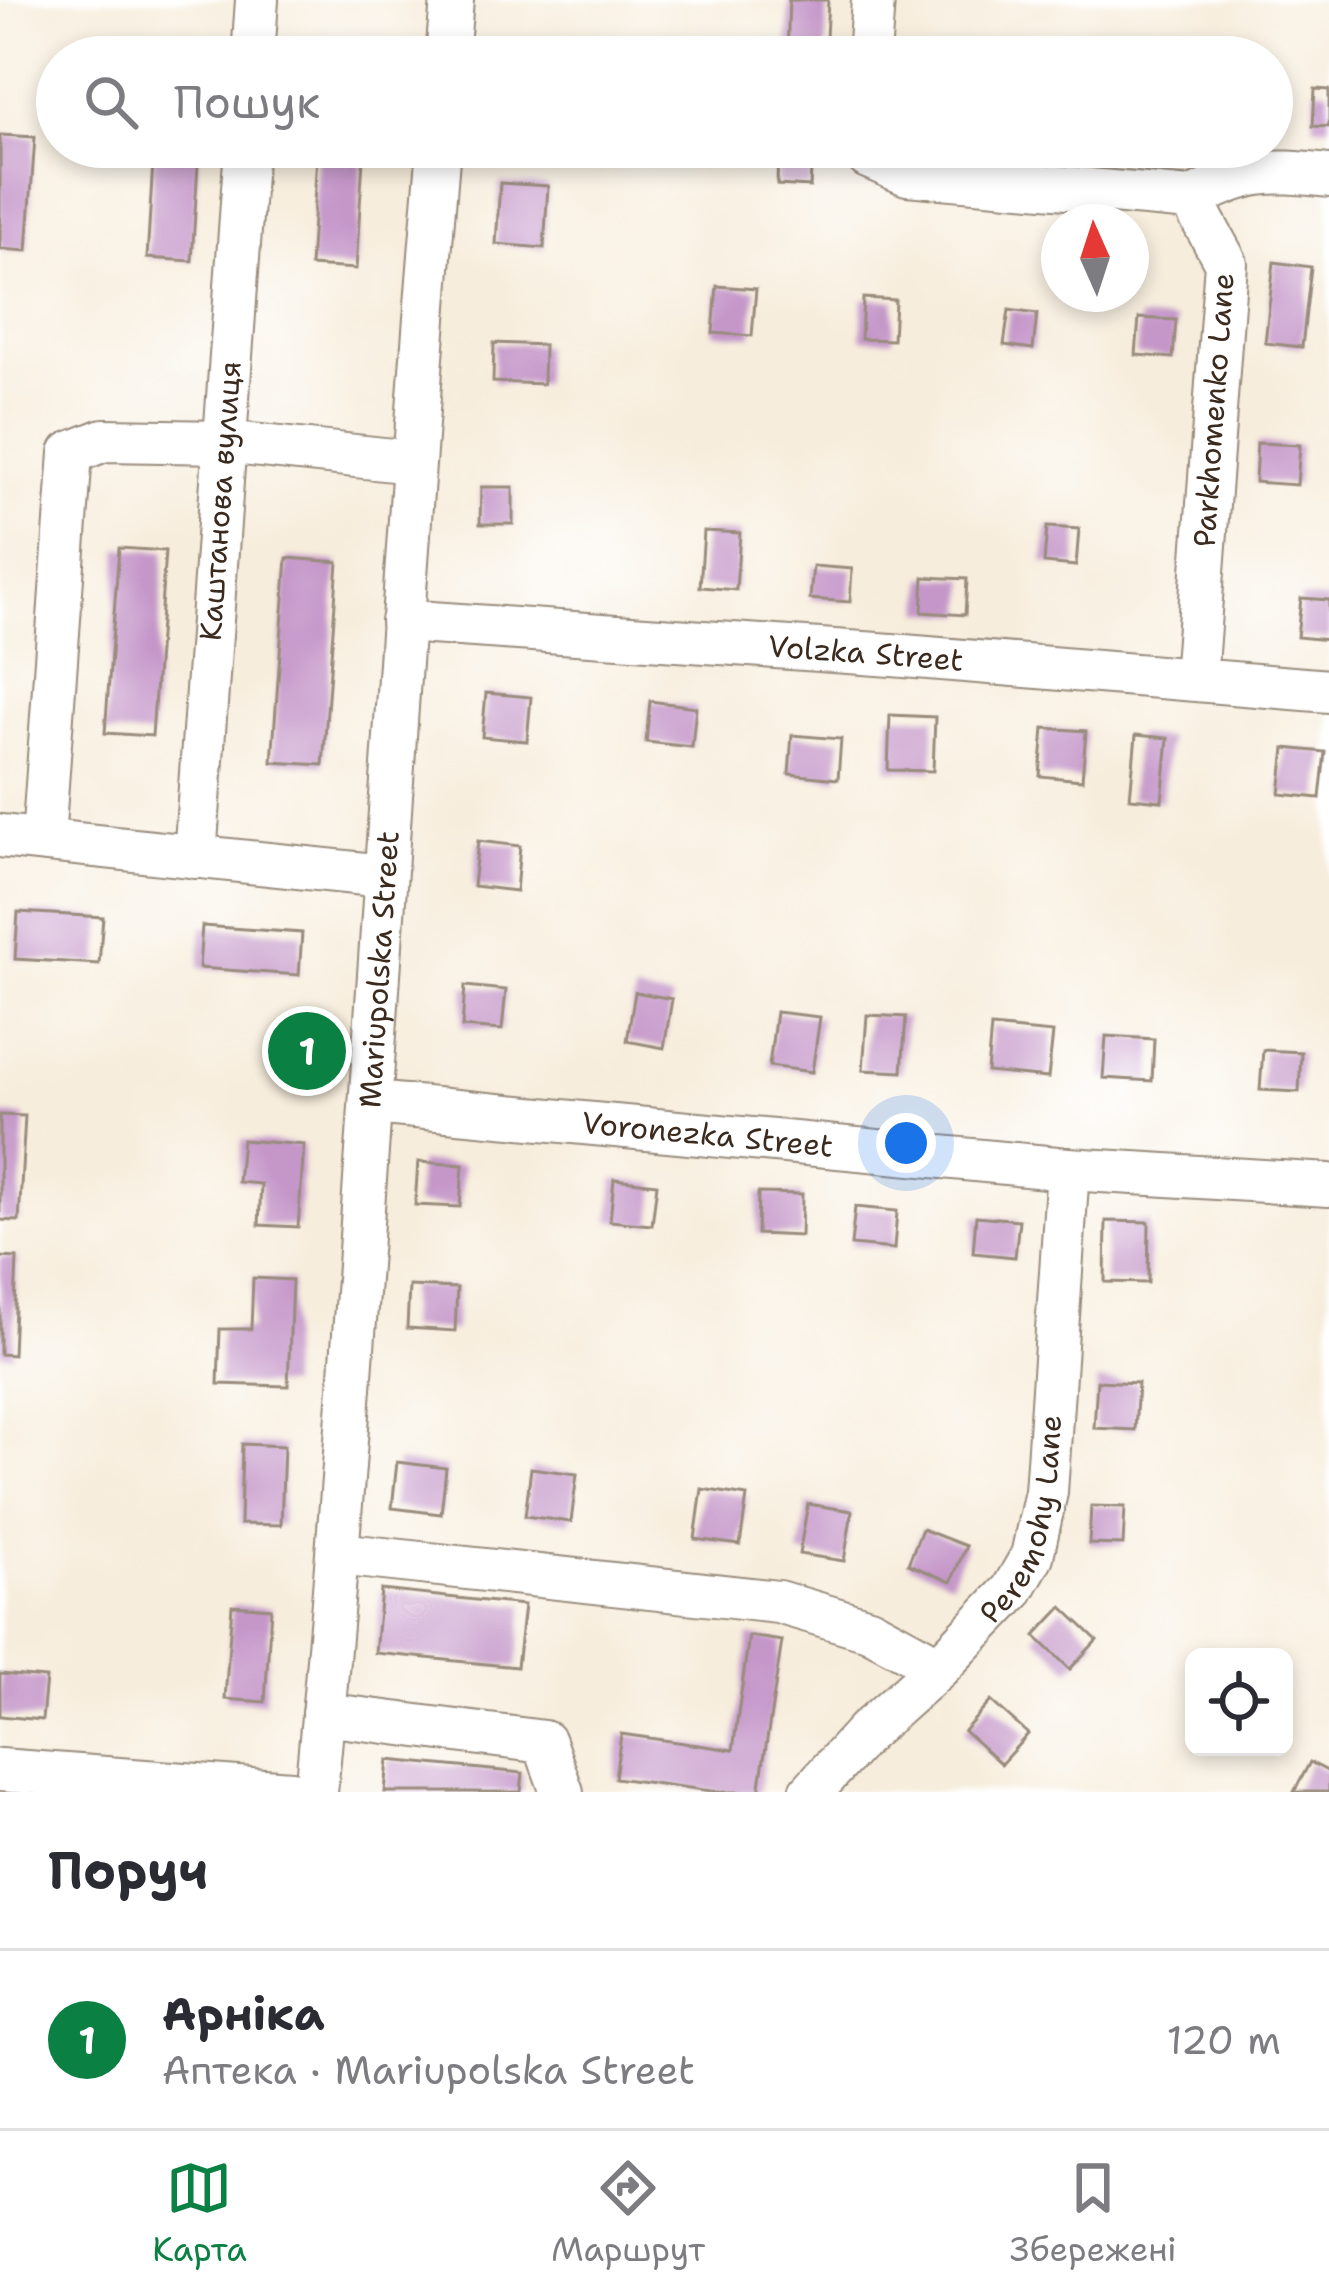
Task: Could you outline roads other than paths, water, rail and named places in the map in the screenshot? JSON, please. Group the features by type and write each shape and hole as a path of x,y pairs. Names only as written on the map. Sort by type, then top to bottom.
{"street":[{"path":"254,36 257,0"},
{"path":"449,36 452,0"},
{"path":"870,36 873,0"},
{"name":"Каштанова вулиця","path":"195,857 244,168"},
{"name":"Mariupolska Street","path":"316,1792 373,1103 412,463 438,168"},
{"path":"893,168 907,174 1191,199 1237,176 1276,170 1329,176"},
{"name":"Parkhomenko Lane","path":"1191,199 1226,263 1195,680"},
{"path":"43,840 71,453 104,440 224,442 412,463"},
{"name":"Volzka Street","path":"402,621 1329,691"},
{"path":"0,836 384,876"},
{"name":"Voronezka Street","path":"373,1103 1068,1169 1329,1186"},
{"name":"Peremohy Lane","path":"811,1792 1012,1591 1032,1556 1046,1492 1068,1169"},
{"path":"338,1554 778,1602 869,1629 939,1667"},
{"path":"323,1714 544,1742 562,1792"},
{"path":"0,1770 291,1792"}],"place":[{"name":"Арніка","path":"307,1051"}]}
